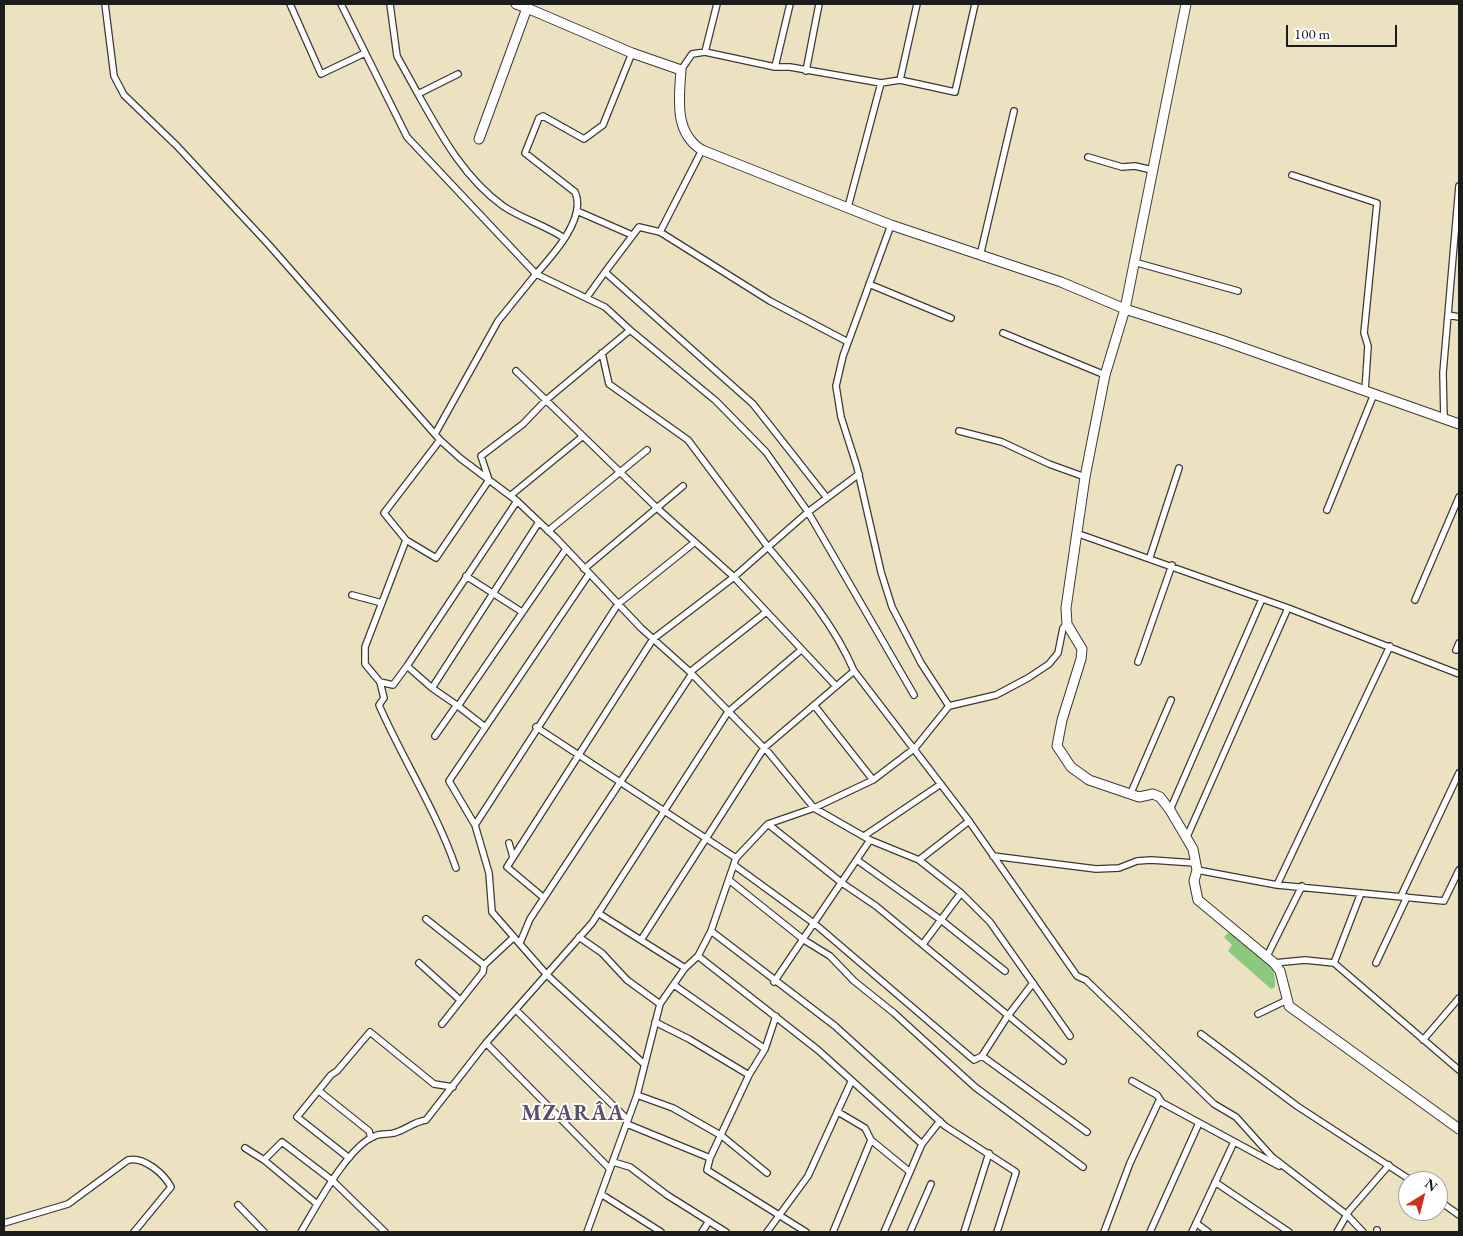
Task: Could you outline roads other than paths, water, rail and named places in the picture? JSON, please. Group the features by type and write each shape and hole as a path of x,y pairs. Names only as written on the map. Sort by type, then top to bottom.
{"street":[{"path":"105,4 114,76 124,95 177,146 262,238 440,440 460,458 510,496 539,522 618,604 764,748 814,808 870,840 919,860 961,893 990,922 1070,1036"},
{"path":"290,4 321,74 365,53"},
{"path":"341,4 407,137 536,274 605,307 716,401 759,445 808,512 914,695"},
{"path":"390,4 398,56 456,158 478,183 504,206 564,238"},
{"path":"516,4 528,6 632,53 681,70"},
{"path":"705,52 717,4"},
{"path":"775,67 790,4"},
{"path":"806,71 819,4"},
{"path":"900,80 917,4"},
{"path":"975,4 955,92 900,80 882,83 775,67 705,52 692,54 681,70 679,103 683,130 692,144 702,150 891,225 1061,282 1125,309 1221,340 1459,424"},
{"path":"1186,4 1125,309 1105,375 1085,477 1066,608 1067,624 1082,649 1081,659 1062,720 1057,746 1072,767 1089,780 1138,797 1153,794 1160,797 1193,849 1196,866 1194,880 1198,900 1274,963 1280,970 1286,1001 1289,1006 1459,1129"},
{"path":"479,139 528,6"},
{"path":"435,434 498,321 562,244 577,211 575,192 525,153 541,116 584,139 600,128 632,53"},
{"path":"418,94 458,74"},
{"path":"848,207 882,83"},
{"path":"980,256 1014,111"},
{"path":"660,232 702,150"},
{"path":"1088,157 1122,166 1135,166 1152,170"},
{"path":"1292,175 1377,202 1364,333 1368,346 1365,391"},
{"path":"1444,419 1443,373 1459,186"},
{"path":"577,211 632,236"},
{"path":"891,225 848,342 836,386 841,417 859,474 881,572 892,607 921,662 949,706"},
{"path":"587,298 632,236 641,227 660,232 770,300 848,342"},
{"path":"1134,262 1238,290"},
{"path":"605,272 753,404 827,498"},
{"path":"870,284 951,318"},
{"path":"1448,315 1459,318"},
{"path":"489,480 481,456 522,424 545,401 630,330"},
{"path":"1003,334 1105,375"},
{"path":"602,353 609,384 688,440 768,547 818,607 846,650 854,671 915,748 969,821 1077,976 1086,980 1214,1104 1236,1118 1272,1157 1347,1215 1363,1232"},
{"path":"516,371 657,508 734,577 765,613 836,686"},
{"path":"1327,510 1374,394"},
{"path":"959,431 1002,442 1049,464 1085,477"},
{"path":"510,496 583,436"},
{"path":"440,440 384,514 406,540 436,558 489,480"},
{"path":"548,531 647,450"},
{"path":"1150,557 1179,468"},
{"path":"544,898 507,867 653,639 734,577 808,512 859,474"},
{"path":"584,569 683,486"},
{"path":"1415,600 1459,497"},
{"path":"380,682 393,686 516,501"},
{"path":"432,688 539,522"},
{"path":"1076,533 1172,565 1390,646 1459,674"},
{"path":"406,540 366,647 365,664 380,682 384,698 379,705 392,735 444,833 456,868"},
{"path":"475,825 536,727 618,604 695,542"},
{"path":"435,736 566,549"},
{"path":"1138,662 1172,565"},
{"path":"590,574 449,781 475,825 489,873 492,912 547,975 644,1064"},
{"path":"466,576 522,612"},
{"path":"352,595 382,603"},
{"path":"1170,810 1262,599"},
{"path":"1186,839 1288,608"},
{"path":"520,943 530,919 691,674 765,613"},
{"path":"589,1231 637,1095 660,1004 685,968 698,956 711,930 736,858 768,824 814,808 874,780 915,748 949,706 996,695 1028,678 1048,664 1058,653 1063,628 1067,624"},
{"path":"1456,650 1459,643"},
{"path":"1277,885 1390,646"},
{"path":"302,1232 317,1204 349,1158 371,1138 377,1135 394,1133 416,1121 426,1120 486,1043 547,975 598,913 728,712 801,650"},
{"path":"407,666 432,688 485,727"},
{"path":"641,940 764,748 854,671"},
{"path":"1130,795 1171,700"},
{"path":"814,705 874,780"},
{"path":"536,727 620,784 736,858"},
{"path":"1376,963 1459,773"},
{"path":"864,836 941,784"},
{"path":"919,860 969,821"},
{"path":"768,824 842,883 876,906 1063,1062"},
{"path":"774,982 870,840"},
{"path":"509,844 513,857"},
{"path":"992,856 1096,870 1119,868 1137,861 1151,860 1196,866 1277,885 1444,901 1459,870"},
{"path":"857,860 941,920 1006,971"},
{"path":"734,865 815,924 974,1060 982,1056 1007,1017 1033,983"},
{"path":"729,880 804,940 830,956 854,981 894,1013 975,1087 1083,1167"},
{"path":"1267,956 1302,886"},
{"path":"923,944 961,893"},
{"path":"1334,963 1360,893"},
{"path":"598,913 685,968"},
{"path":"426,919 484,965"},
{"path":"711,930 774,982 834,1026 940,1121 1016,1172 1002,1211 997,1232"},
{"path":"442,1024 483,972 484,965 514,937"},
{"path":"579,937 602,953 627,980 660,1004"},
{"path":"698,956 818,1050 851,1082 886,1110 922,1144"},
{"path":"1274,963 1305,960 1334,963 1459,1070"},
{"path":"419,963 460,1000"},
{"path":"674,985 765,1049"},
{"path":"1423,1040 1459,998"},
{"path":"1258,1014 1286,1001"},
{"path":"516,1010 627,1122 710,1158"},
{"path":"707,1170 710,1158 750,1075 765,1049 776,1016"},
{"path":"655,1022 750,1075"},
{"path":"349,1158 297,1117 331,1075 337,1071 370,1032 434,1084 452,1087"},
{"path":"1201,1034 1297,1106 1398,1171"},
{"path":"486,1043 612,1165 630,1167 667,1195 726,1232"},
{"path":"982,1056 1087,1132"},
{"path":"1132,1081 1157,1095 1161,1101 1199,1123 1290,1172"},
{"path":"767,1232 808,1176 851,1082"},
{"path":"319,1092 369,1131 371,1138"},
{"path":"637,1095 673,1108 722,1136 766,1173"},
{"path":"1104,1232 1130,1163 1161,1101"},
{"path":"838,1112 865,1128 870,1140 910,1172"},
{"path":"884,1232 922,1144 940,1121"},
{"path":"1150,1232 1199,1123"},
{"path":"833,1232 870,1140"},
{"path":"264,1160 282,1142 333,1181 385,1232"},
{"path":"1192,1232 1234,1142"},
{"path":"245,1148 264,1160 317,1204"},
{"path":"964,1232 989,1153"},
{"path":"703,1156 707,1170 806,1232"},
{"path":"4,1223 68,1204 128,1160 134,1158 145,1162 168,1181 171,1187 165,1197 134,1232"},
{"path":"1337,1232 1348,1211 1389,1165"},
{"path":"1215,1182 1289,1232"},
{"path":"910,1232 931,1184"},
{"path":"601,1194 661,1232"},
{"path":"238,1205 264,1232"},
{"path":"1448,1207 1459,1215"},
{"path":"702,1232 709,1221"},
{"path":"1196,1223 1208,1232"}],"district":[{"name":"MZARÂA","path":"573,1114"}]}
